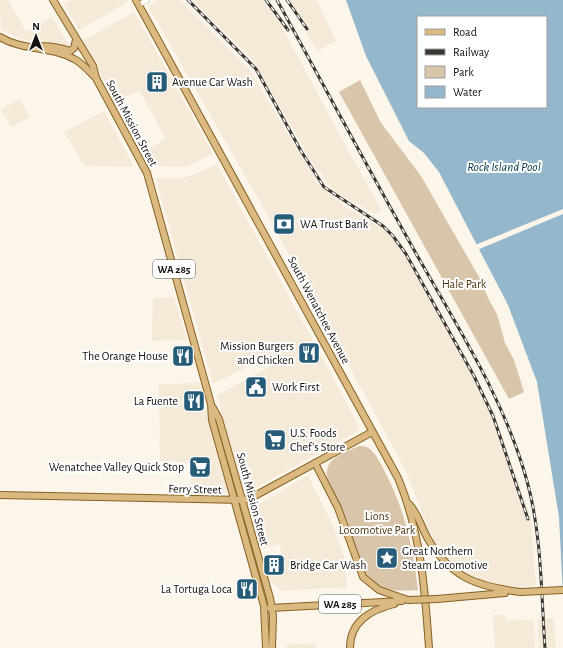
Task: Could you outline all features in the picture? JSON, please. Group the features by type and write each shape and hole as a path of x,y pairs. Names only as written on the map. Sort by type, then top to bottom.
{"main road":[{"name":"South Mission Street","path":"53,0 93,66 96,78 147,173 211,404 212,420 264,608 266,648"},
{"name":"South Wenatchee Avenue","path":"138,2 372,432 392,465 408,502 415,528 421,560 428,647"},
{"name":"WA 285","path":"0,37 16,44 71,57 83,65 96,78"},
{"path":"31,48 42,46 55,47 70,51 74,48 76,40"},
{"name":"South Mission Street","path":"211,404 219,419 272,608 272,648"},
{"name":"Ferry Street","path":"0,495 242,500 251,498 372,432"},
{"path":"315,463 338,508 363,577 379,590 408,600"},
{"path":"408,502 416,512 428,539 452,568 470,581 493,589 521,592"},
{"name":"WA 285","path":"264,608 563,590"},
{"path":"350,648 350,638 353,631 356,625 366,615 380,608 408,600"}],"street":[{"path":"138,2 147,0"}],"shaded area":[{"path":"0,0 8,0 26,32 52,17 70,47 22,39 1,30"},
{"path":"71,0 127,0 128,2 79,30 64,4"},
{"path":"158,0 180,0 248,68 319,185 342,203 342,205 390,232 405,254 495,415 531,520 536,586 509,587 484,581 459,569 439,549 429,530 406,471 268,216 148,6"},
{"path":"192,0 263,0 285,30 284,31 350,154 382,210 376,214 333,191 321,172 318,173 252,59"},
{"path":"289,0 317,0 336,41 317,51"},
{"path":"134,12 213,153 187,167 152,166 143,152 166,139 139,90 116,102 83,41"},
{"path":"20,99 30,117 11,127 1,109"},
{"path":"104,111 133,165 131,167 85,166 64,132"},
{"path":"217,164 359,426 358,431 250,491 244,490 242,487 217,395 277,363 272,354 213,384 156,180 157,178 183,178 196,174"},
{"path":"174,297 187,340 152,341 153,298"},
{"path":"199,383 227,489 225,493 191,494 191,462 160,461 159,384"},
{"path":"307,476 309,477 332,524 344,557 347,589 328,588 282,591 270,582 263,560 282,555 279,544 262,549 252,508"},
{"path":"493,615 506,615 507,621 534,620 535,648 495,648"},
{"path":"554,618 556,648 539,648 538,619"},
{"path":"316,643 316,648 285,648 288,645"}],"green space":[{"name":"Hale Park","path":"360,80 381,123 421,176 479,277 497,314 505,343 514,360 524,392 509,399 339,92"},
{"name":"Lions Locomotive Park","path":"360,446 368,448 377,457 397,497 410,542 418,590 406,591 383,588 373,582 364,570 356,552 346,518 329,482 327,470 330,463 337,457 346,451"}],"water":[{"name":"Rock Island Pool","path":"346,0 563,0 563,596 559,517 537,382 508,305 439,172 424,153 409,141 366,56"}],"pier":[{"path":"563,209 563,214 477,250 475,245"}],"railway":[{"path":"188,0 256,69 301,151 324,187 383,226 393,236 406,254 474,376 493,416 528,519"},
{"path":"266,0 288,30"},
{"path":"277,0 382,193 480,366 494,394 518,451 527,481 536,522 545,648"},
{"path":"287,0 307,29"}],"place":[{"name":"Avenue Car Wash","path":"157,82"},
{"name":"WA Trust Bank","path":"284,224"},
{"name":"Mission Burgers and Chicken","path":"309,353"},
{"name":"The Orange House","path":"183,356"},
{"name":"Work First","path":"256,387"},
{"name":"La Fuente","path":"194,401"},
{"name":"U.S. Foods Chef's Store","path":"275,440"},
{"name":"Wenatchee Valley Quick Stop","path":"200,467"},
{"name":"Great Northern Steam Locomotive","path":"387,558"},
{"name":"Bridge Car Wash","path":"274,565"},
{"name":"La Tortuga Loca","path":"247,589"}]}
